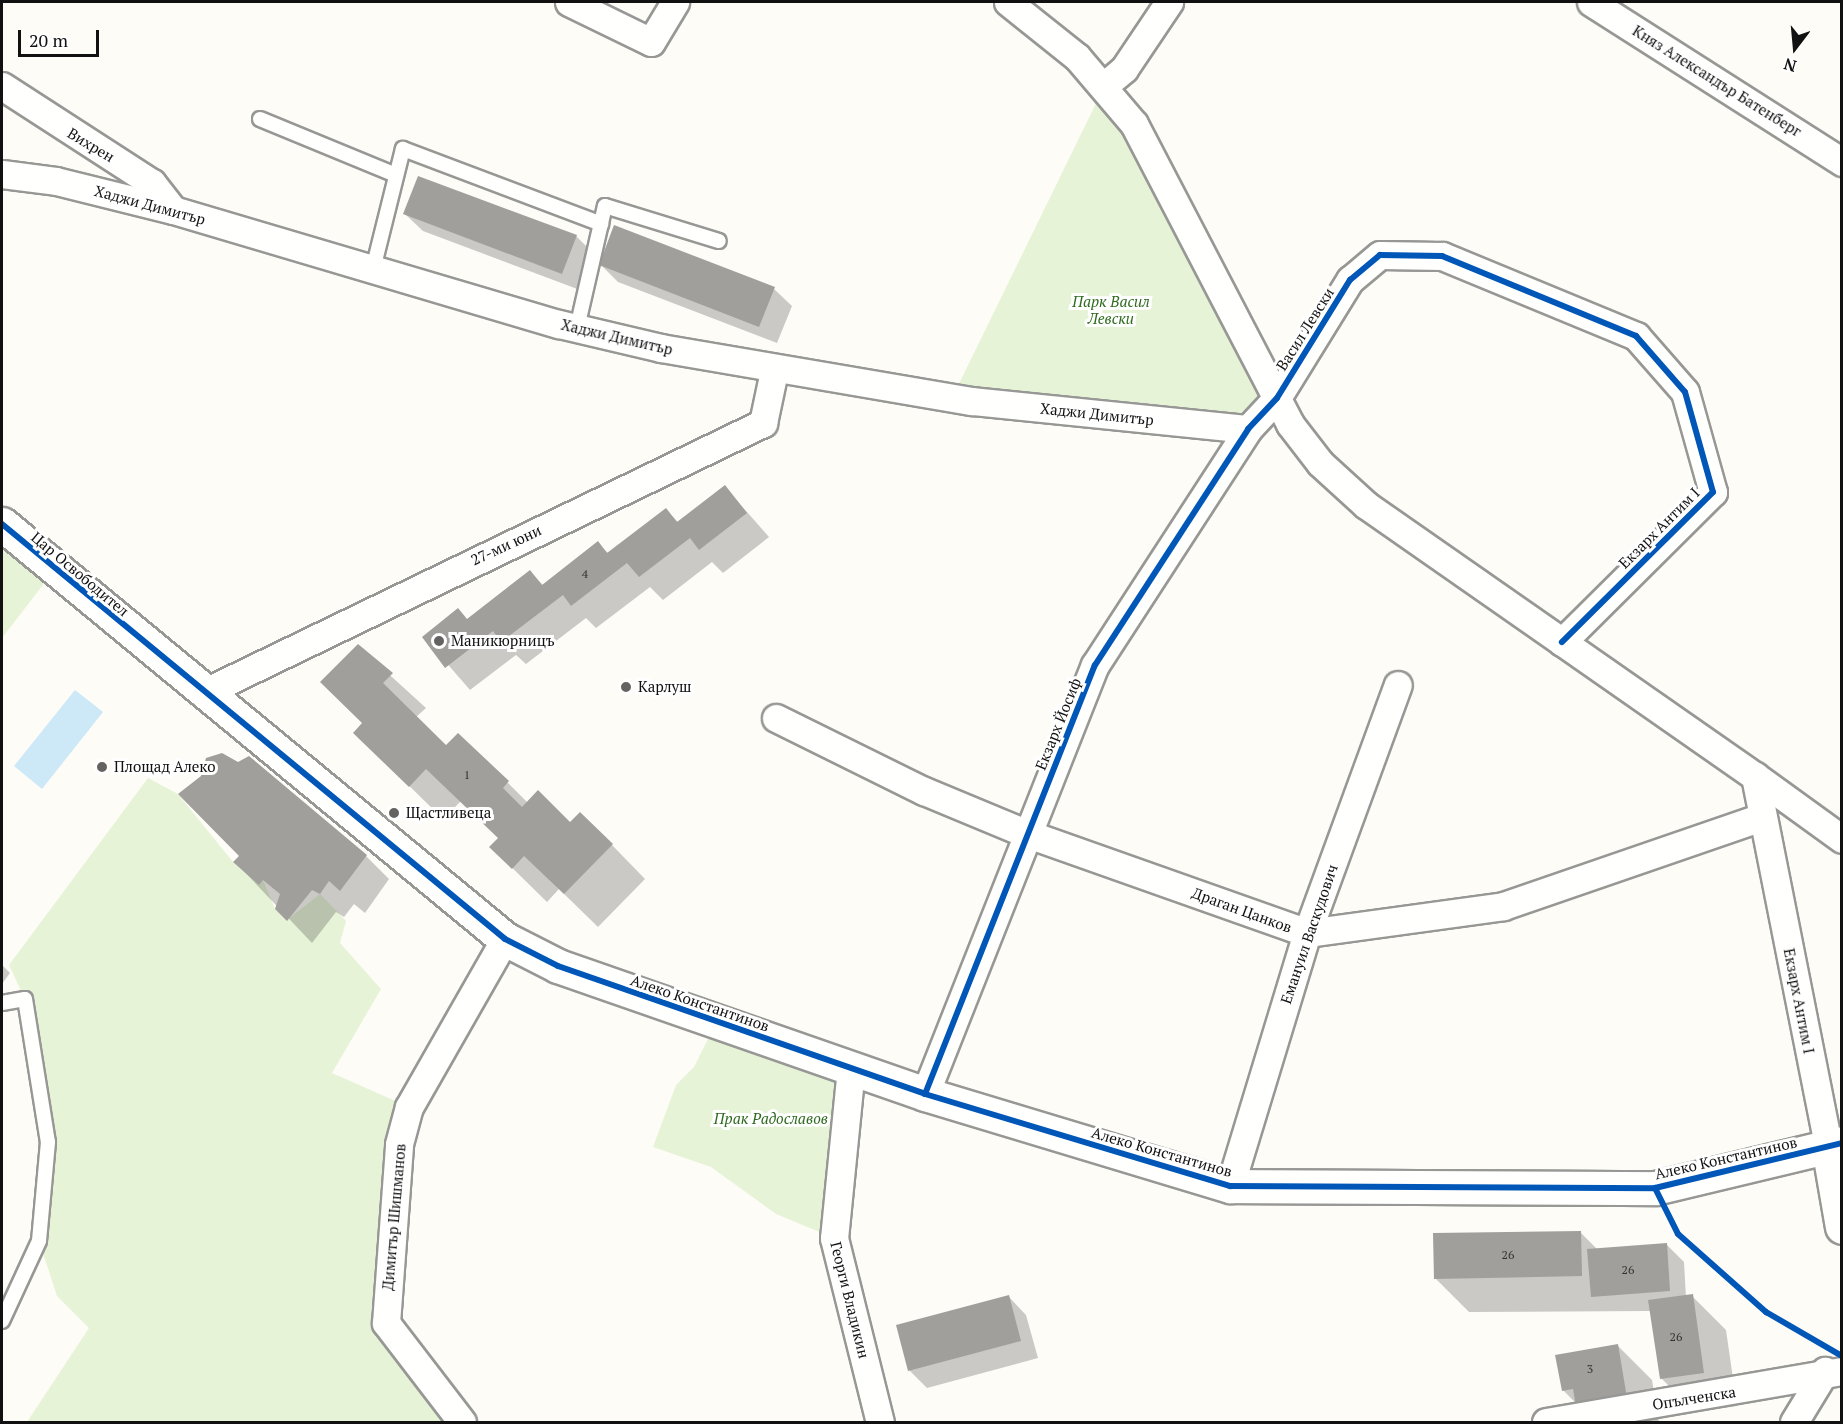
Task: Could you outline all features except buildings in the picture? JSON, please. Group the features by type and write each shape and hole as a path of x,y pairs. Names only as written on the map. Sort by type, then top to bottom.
{"street":[{"path":"569,2 651,42 675,2"},
{"name":"Васил Левски","path":"1008,2 1105,85 1134,124 1277,398"},
{"path":"1105,85 1124,69 1169,2"},
{"name":"Княз Александър Батенберг","path":"1591,2 1842,162"},
{"name":"Вихрен","path":"2,86 152,183 173,210"},
{"name":"Хаджи Димитър","path":"2,174 56,181 173,210 577,328 774,371 972,401 1248,429"},
{"name":"Васил Левски","path":"1277,398 1350,280 1380,255 1442,256 1556,303"},
{"name":"Екзарх Антим I","path":"1556,303 1636,336 1685,392 1713,492 1562,642"},
{"name":"27-ми юни","path":"203,693 763,423 774,371"},
{"path":"1277,398 1320,464 1366,505 1842,839"},
{"name":"Екзарх Йосиф","path":"925,1094 1095,665 1248,429 1277,398"},
{"name":"Цар Освободител","path":"2,524 203,693 505,939"},
{"name":"Емануил Васкудович","path":"1230,1186 1307,933 1398,685"},
{"name":"Драган Цанков","path":"776,718 924,791 1028,834 1307,933 1503,906 1762,817"},
{"name":"Екзарх Антим I","path":"1755,776 1762,817 1835,1145 1842,1227"},
{"name":"Алеко Константинов","path":"505,939 558,966 925,1094 1230,1186 1655,1188 1835,1145"},
{"name":"Димитър Шишманов","path":"462,1422 386,1323 399,1144 409,1107 505,939"},
{"name":"Георги Владикин","path":"850,1068 834,1238 880,1422"},
{"path":"1794,1422 1834,1371"},
{"name":"Опълченска","path":"1546,1422 1784,1384 1834,1371"}],"lane":[{"path":"260,119 396,175"},
{"path":"373,269 403,149 601,224"},
{"path":"577,328 605,207 719,241"},
{"path":"2,1003 26,999 48,1142 39,1242 2,1321"}],"green space":[{"name":"Парк Васил Левски","path":"1105,85 1277,398 1248,429 952,398"},
{"path":"2,526 56,568 2,638"},
{"path":"148,778 178,794 233,862 263,880 275,909 287,920 320,894 346,921 340,943 381,989 332,1073 409,1107 386,1323 462,1422 27,1422 89,1328 57,1296 39,1241 48,1142 25,999 9,965"},
{"name":"Прак Радославов","path":"717,1021 851,1068 834,1238 776,1214 711,1167 653,1147 676,1085 694,1067"}],"water":[{"path":"75,690 103,712 42,789 14,766"}],"cycle path":[{"path":"925,1094 1095,665 1248,429 1277,398 1350,280 1380,255 1442,256 1636,336 1685,392 1713,492 1562,642"},
{"path":"2,524 505,939 558,966 925,1094 1230,1186 1655,1188 1842,1143"},
{"path":"1655,1188 1678,1234 1766,1312 1842,1356"}],"place":[{"name":"Маникюрницъ","path":"439,641"},
{"name":"Карлуш","path":"626,687"},
{"name":"Площад Алеко","path":"102,767"},
{"name":"Щастливеца","path":"394,813"}]}
